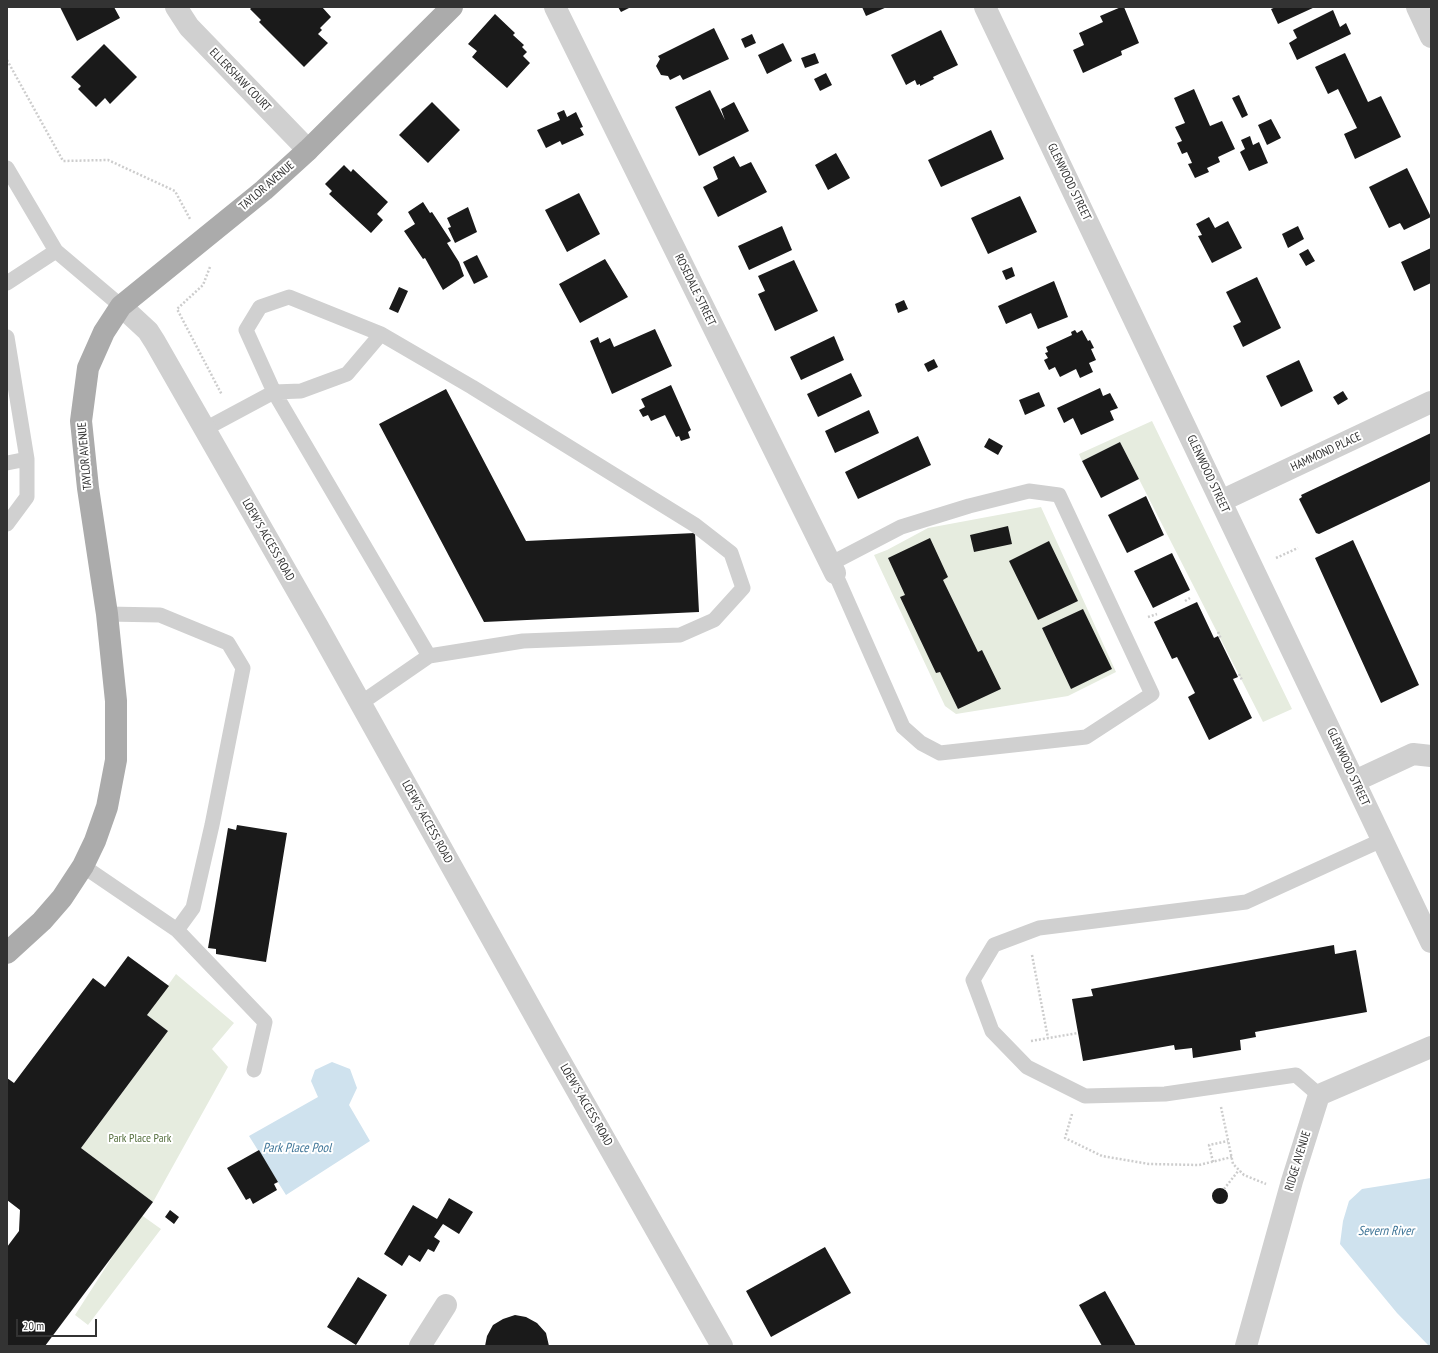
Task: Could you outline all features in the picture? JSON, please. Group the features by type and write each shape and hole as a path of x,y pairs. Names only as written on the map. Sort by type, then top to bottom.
{"main road":[{"name":"TAYLOR AVENUE","path":"7,953 42,921 62,898 83,866 95,841 107,807 116,760 116,701 107,614 88,488 81,421 88,368 104,332 121,306 264,190 308,150 452,7"}],"street":[{"name":"ELLERSHAW COURT","path":"176,7 189,27 308,150"},
{"name":"ROSEDALE STREET","path":"555,7 833,569"},
{"name":"GLENWOOD STREET","path":"985,7 1431,942"},
{"path":"1417,7 1431,37"},
{"name":"LOEW'S ACCESS ROAD","path":"121,306 148,331 205,429 361,703 722,1346"},
{"name":"HAMMOND PLACE","path":"1221,501 1431,402"},
{"path":"1355,781 1413,754 1431,756"},
{"path":"1319,1094 1431,1047"},
{"name":"RIDGE AVENUE","path":"1246,1346 1292,1181 1319,1094"},
{"path":"420,1346 446,1304"}],"lane":[{"path":"7,168 56,252 121,306"},
{"path":"7,283 56,252"},
{"path":"361,703 429,656 523,641 680,635 714,620 743,588 730,553 695,525 472,387 381,334 289,298 260,307 246,330 274,392 429,656"},
{"path":"205,429 274,392 301,391 347,374 381,334"},
{"path":"7,337 27,460 27,497 7,524"},
{"path":"7,463 27,460"},
{"path":"1029,491 1059,495 1152,694 1086,737 940,753 921,743 903,727 833,569 901,527 969,506 1029,491"},
{"path":"107,614 160,615 228,643 243,668 212,825 193,908 177,930"},
{"path":"1319,1094 1296,1075 1165,1094 1085,1096 1027,1067 992,1031 972,980 994,945 1039,928 1246,902 1382,840"},
{"path":"83,866 177,930 265,1022 254,1070"}],"path":[{"path":"7,60 63,161 108,160 175,191 214,259 203,285 177,308 233,415"},
{"path":"1272,560 1298,548"},
{"path":"1185,601 1190,598"},
{"path":"1148,617 1157,614"},
{"path":"1218,632 1221,638"},
{"path":"1239,674 1242,680"},
{"path":"1032,955 1048,1038"},
{"path":"1029,1042 1078,1033"},
{"path":"1220,1103 1233,1164 1244,1175 1266,1185"},
{"path":"1072,1112 1065,1138 1102,1156 1149,1164 1199,1165 1232,1158"},
{"path":"1213,1162 1209,1145 1228,1141"},
{"path":"1224,1189 1239,1170"}],"green space":[{"path":"1152,421 1292,709 1263,722 1120,442 1082,461 1079,454"},
{"path":"1041,507 1116,672 1068,696 956,714 945,706 874,555 887,550 928,528"},
{"name":"Park Place Park","path":"176,974 234,1023 212,1049 228,1067 153,1202 81,1148 168,1031 147,1015"},
{"path":"140,1214 161,1229 88,1325 75,1315"}],"water":[{"name":"Park Place Pool","path":"332,1062 350,1069 357,1088 349,1105 370,1141 286,1195 249,1136 318,1097 311,1081 315,1070"},
{"name":"Severn River","path":"1431,1178 1431,1346 1429,1346 1397,1313 1340,1244 1343,1221 1349,1201 1362,1189"}],"building":[{"path":"60,7 114,7 120,18 77,41"},
{"path":"252,7 322,7 331,17 320,28 322,30 318,34 328,43 304,67 259,22 261,20 250,9"},
{"path":"618,7 631,7 621,12"},
{"path":"862,7 887,7 866,16"},
{"path":"1124,7 1139,43 1121,51 1122,55 1083,73 1073,50 1084,45 1079,33 1103,22 1100,16"},
{"path":"1276,7 1315,7 1278,24 1271,9"},
{"path":"1333,10 1340,27 1346,23 1351,34 1297,60 1289,43 1297,38 1293,30"},
{"path":"495,14 515,33 513,35 524,45 522,47 527,52 523,56 530,63 507,88 472,57 477,51 468,44"},
{"path":"714,28 729,59 683,80 680,75 670,80 668,76 661,75 656,66 660,59 658,56"},
{"path":"941,30 958,65 933,77 934,79 920,86 920,84 917,85 915,80 906,85 891,55"},
{"path":"752,34 756,43 745,48 741,39"},
{"path":"783,43 792,61 767,74 758,55"},
{"path":"104,44 137,77 110,104 105,98 96,107 78,89 81,86 71,77"},
{"path":"815,53 819,63 805,68 801,58"},
{"path":"1345,53 1368,102 1381,96 1401,137 1355,159 1344,134 1357,128 1338,89 1328,94 1315,67"},
{"path":"826,73 832,85 820,91 814,79"},
{"path":"1194,89 1210,126 1222,121 1235,149 1218,157 1220,162 1207,168 1209,172 1195,178 1188,164 1192,163 1187,152 1182,154 1177,143 1182,141 1175,127 1185,123 1174,98"},
{"path":"710,90 725,120 721,109 734,102 749,131 699,156 675,107"},
{"path":"1239,95 1248,115 1242,118 1232,98"},
{"path":"432,102 460,130 428,163 399,135"},
{"path":"564,110 567,117 576,112 583,127 580,128 584,135 562,145 560,141 546,148 537,130 560,120 557,113"},
{"path":"1271,119 1281,138 1267,145 1258,125"},
{"path":"991,130 1004,159 941,187 928,160"},
{"path":"1250,136 1253,145 1259,142 1268,163 1249,171 1240,152 1245,149 1241,140"},
{"path":"836,153 850,178 828,190 815,165"},
{"path":"734,156 740,167 751,162 767,192 718,217 703,187 718,179 713,167"},
{"path":"344,165 351,172 353,169 388,202 377,214 383,220 371,233 329,194 332,191 325,184"},
{"path":"1407,168 1431,217 1404,230 1400,223 1389,228 1369,187"},
{"path":"579,193 600,234 567,252 545,210"},
{"path":"1020,196 1037,232 988,254 971,218"},
{"path":"423,202 430,213 432,212 451,241 447,243 459,262 464,276 443,290 425,258 423,259 404,231 415,224 408,212"},
{"path":"468,207 477,232 455,243 448,228 451,227 447,218"},
{"path":"1209,217 1215,228 1228,221 1242,248 1212,263 1198,236 1202,235 1196,224"},
{"path":"782,226 792,250 749,270 738,246"},
{"path":"1298,226 1304,239 1288,248 1282,234"},
{"path":"1431,248 1431,283 1414,291 1401,262"},
{"path":"1308,249 1315,261 1306,266 1299,254"},
{"path":"477,255 488,277 474,284 463,262"},
{"path":"605,259 628,297 580,323 559,284"},
{"path":"794,260 818,311 775,331 758,294 765,291 758,276"},
{"path":"1012,267 1015,276 1006,280 1002,271"},
{"path":"1257,277 1281,328 1243,347 1233,326 1241,322 1226,292"},
{"path":"1054,281 1068,317 1038,329 1031,313 1006,324 998,306"},
{"path":"399,287 408,291 398,313 389,309"},
{"path":"904,300 908,309 898,313 895,304"},
{"path":"655,329 672,366 612,394 590,341 598,337 600,343 610,338 614,347"},
{"path":"1075,330 1077,333 1082,330 1094,348 1091,349 1096,360 1089,363 1093,372 1080,378 1076,369 1060,377 1055,367 1049,370 1044,360 1048,358 1045,353 1048,352 1046,347 1072,335 1071,332"},
{"path":"834,336 844,360 801,380 790,357"},
{"path":"934,359 938,367 928,372 924,364"},
{"path":"1299,360 1313,391 1281,407 1266,376"},
{"path":"851,373 862,396 818,417 807,394"},
{"path":"671,385 691,430 688,432 690,438 681,441 679,436 676,437 665,415 651,421 648,415 643,417 639,410 645,407 641,399"},
{"path":"1100,388 1103,396 1110,393 1118,408 1110,411 1114,420 1081,435 1073,418 1064,423 1057,408"},
{"path":"446,389 526,541 695,533 699,612 484,622 379,424"},
{"path":"1343,391 1348,399 1338,405 1333,397"},
{"path":"1039,392 1045,406 1025,415 1019,400"},
{"path":"869,410 879,433 835,453 825,431"},
{"path":"1431,433 1431,481 1319,534 1316,533 1299,499 1302,497 1301,495"},
{"path":"918,436 931,465 858,499 845,472"},
{"path":"989,438 1003,446 998,455 984,447"},
{"path":"1120,442 1139,479 1101,498 1082,461"},
{"path":"1146,496 1164,535 1127,553 1108,515"},
{"path":"1008,526 1012,544 974,552 970,535"},
{"path":"930,538 948,577 943,580 978,652 982,650 1001,689 958,709 940,672 936,673 900,597 905,595 888,558"},
{"path":"1353,540 1419,685 1381,703 1315,558"},
{"path":"1049,541 1078,601 1038,620 1009,561"},
{"path":"1172,553 1190,590 1153,608 1134,571"},
{"path":"1197,602 1214,638 1218,636 1238,677 1233,679 1252,718 1209,740 1188,697 1195,693 1177,657 1172,659 1154,622"},
{"path":"1083,609 1112,669 1071,689 1042,628"},
{"path":"237,825 287,833 266,962 216,954 216,949 208,948 228,828 236,830"},
{"path":"1334,945 1335,954 1356,950 1367,1012 1255,1032 1256,1037 1240,1040 1241,1050 1193,1058 1192,1048 1175,1050 1174,1045 1083,1061 1072,999 1093,996 1091,989"},
{"path":"128,956 169,986 147,1015 168,1031 81,1148 153,1202 45,1346 7,1346 7,1247 19,1231 20,1210 7,1200 7,1078 14,1083 93,978 105,987"},
{"path":"259,1150 278,1182 274,1184 277,1190 253,1204 250,1198 246,1200 227,1168"},
{"path":"1220,1188 1226,1190 1228,1196 1226,1202 1220,1204 1214,1202 1212,1196 1214,1190"},
{"path":"449,1198 473,1212 459,1234 443,1224 434,1237 440,1241 434,1252 428,1249 420,1262 409,1255 402,1266 384,1254 413,1205 437,1219"},
{"path":"170,1210 179,1217 174,1224 165,1217"},
{"path":"825,1247 851,1293 771,1337 746,1291"},
{"path":"358,1277 387,1295 356,1345 327,1327"},
{"path":"1105,1291 1136,1346 1102,1346 1079,1305"},
{"path":"515,1315 526,1317 537,1323 546,1333 549,1346 485,1346 487,1336 493,1325 503,1319"}]}
